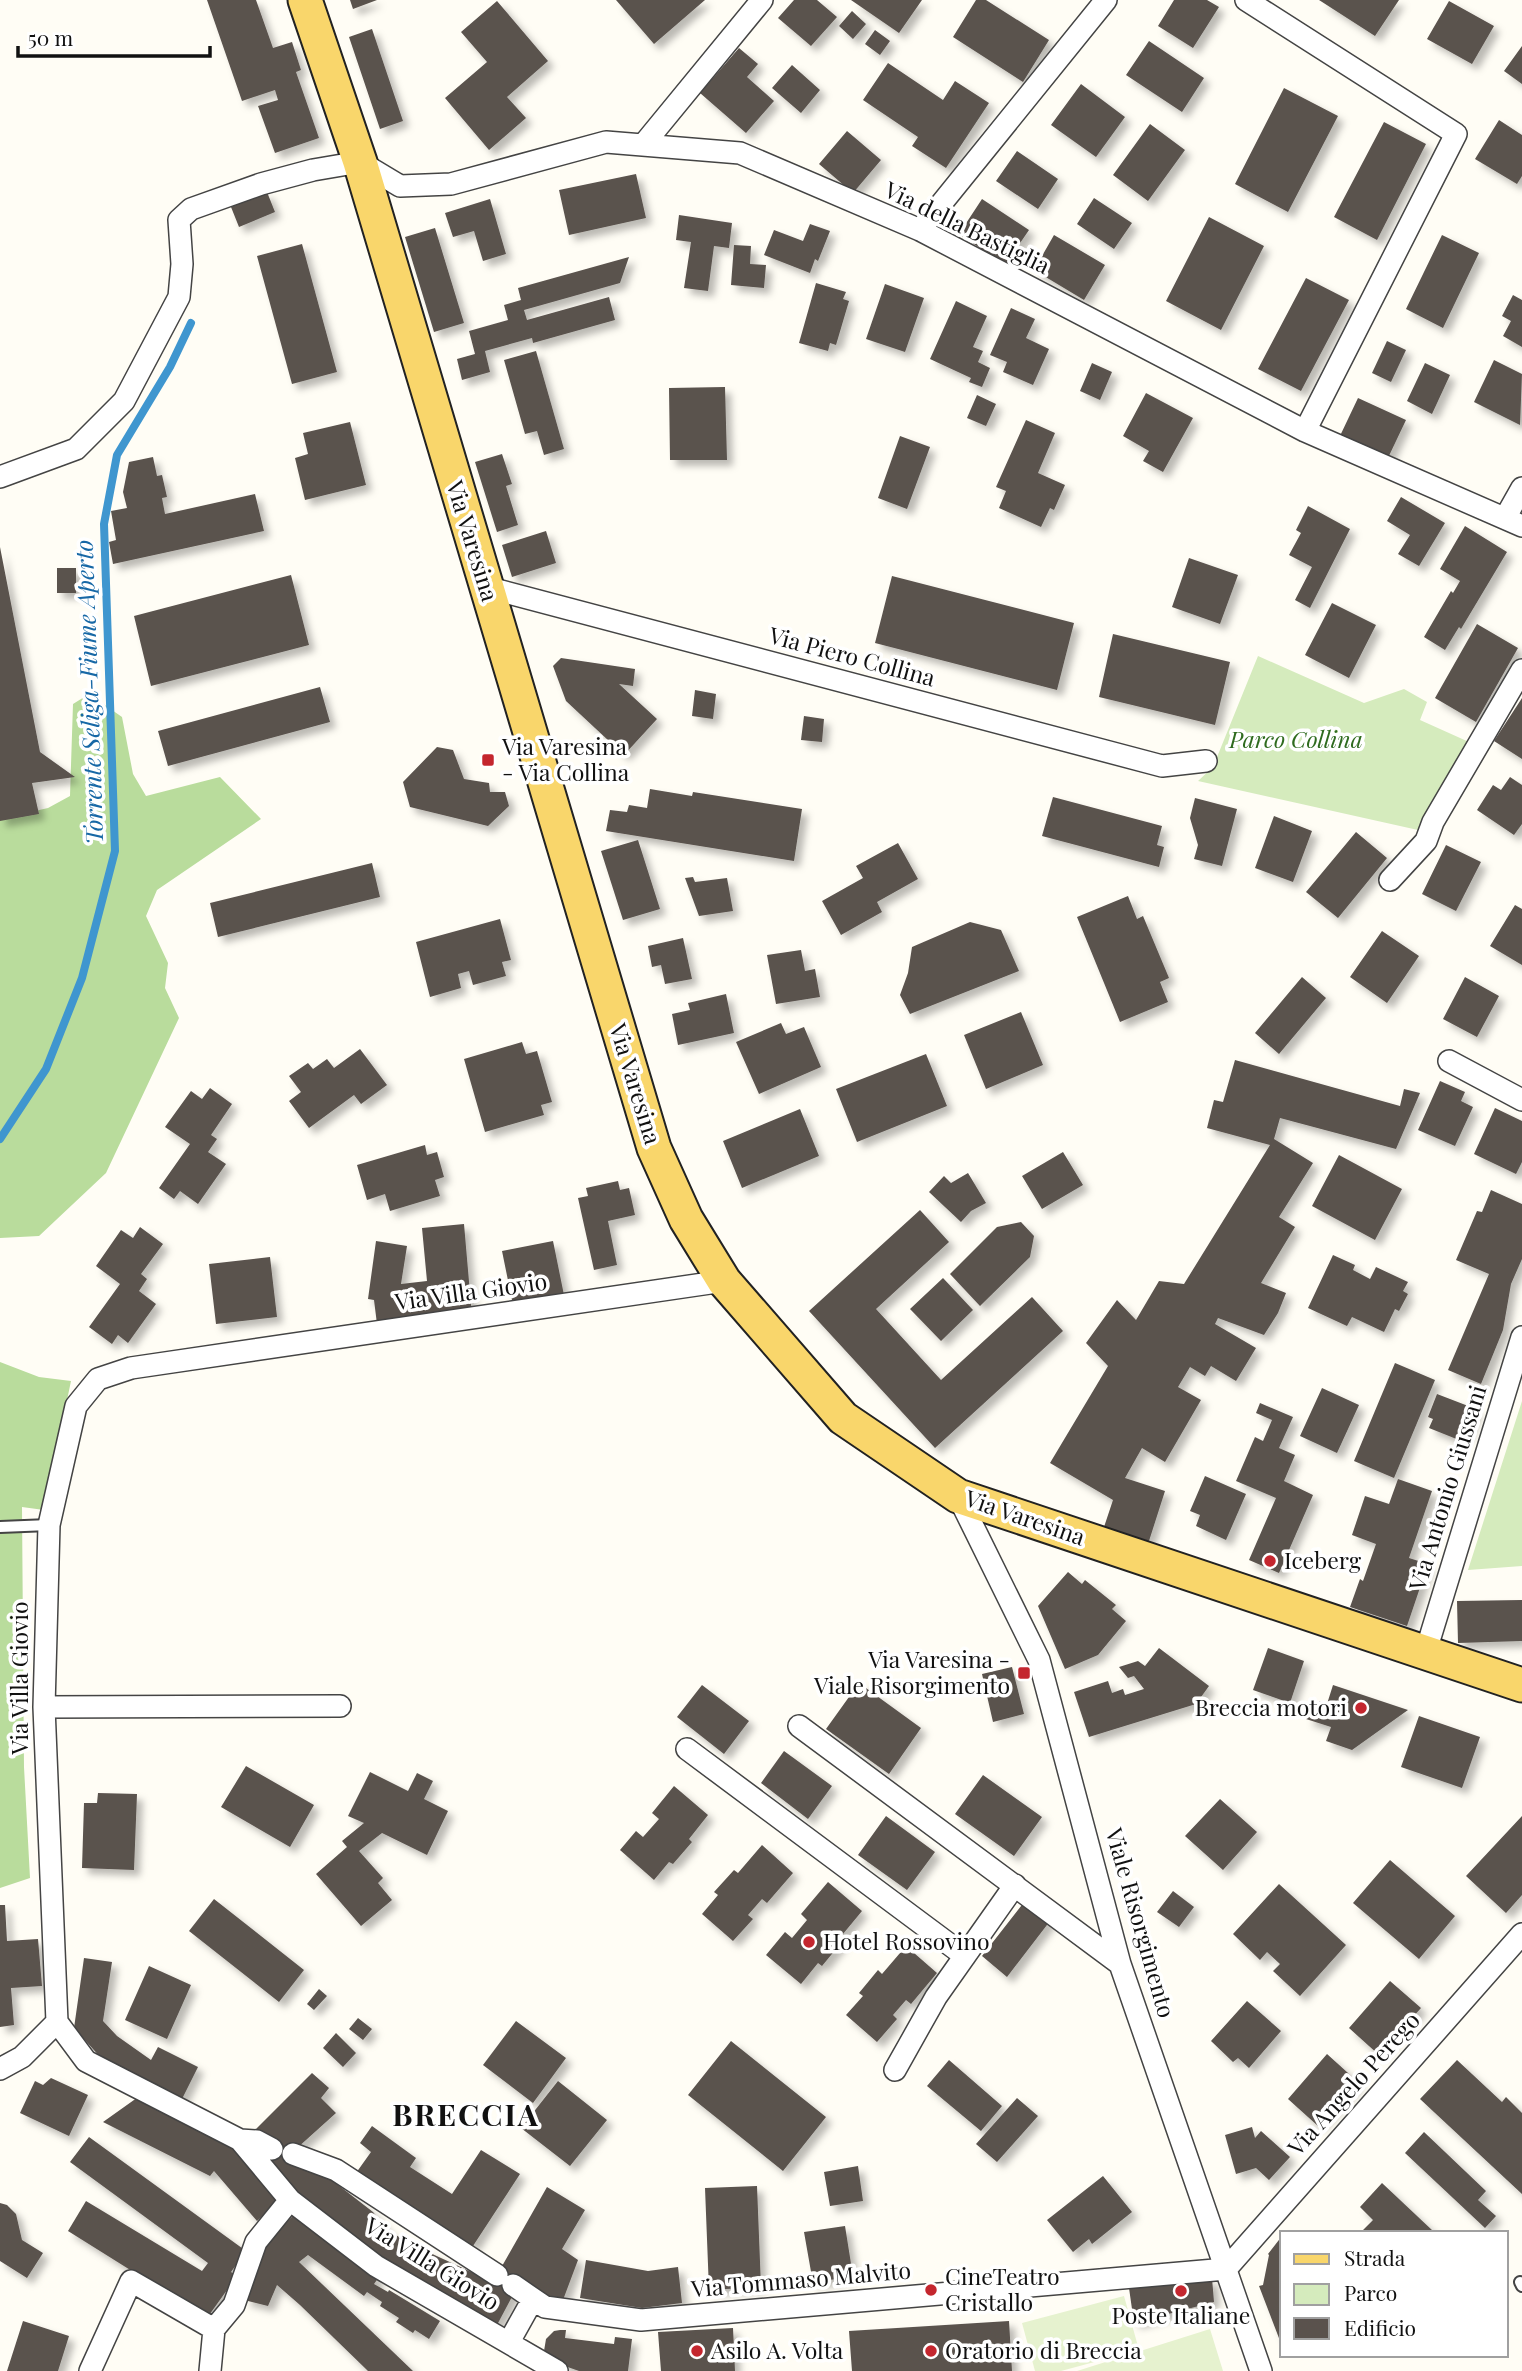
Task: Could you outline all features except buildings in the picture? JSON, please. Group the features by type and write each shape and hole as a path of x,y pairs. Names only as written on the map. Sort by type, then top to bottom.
{"main road":[{"name":"Via Varesina","path":"305,0 360,162 654,1148 686,1219 724,1281 843,1418 958,1496 1522,1685"}],"street":[{"path":"643,145 762,0"},
{"path":"920,230 1106,0"},
{"path":"1246,0 1456,134 1305,432"},
{"name":"Via della Bastiglia","path":"360,162 400,186 451,184 606,142 740,153 920,230 1305,432 1514,522"},
{"path":"0,477 76,449 124,401 179,297 182,264 179,220 191,209 261,184 313,170 360,162"},
{"path":"1514,522 1522,488"},
{"name":"Via Piero Collina","path":"486,587 1162,766 1206,761"},
{"path":"1390,880 1426,841 1433,822 1522,670"},
{"path":"1449,1061 1522,1100"},
{"name":"Via Villa Giovio","path":"557,2371 376,2266 290,2200 240,2140 86,2061 57,2022 44,1707 49,1525 76,1406 98,1378 131,1368 724,1281"},
{"name":"Via Antonio Giussani","path":"1425,1654 1522,1337"},
{"name":"Viale Risorgimento","path":"958,1496 1039,1660 1121,1964 1261,2371"},
{"path":"44,1707 340,1706"},
{"path":"799,1726 1121,1964"},
{"path":"687,1749 965,1956"},
{"path":"895,2070 936,1997 1015,1885"},
{"name":"Via Angelo Perego","path":"1226,2269 1522,1934"},
{"path":"0,2069 22,2057 57,2022"},
{"name":"Via Villa Giovio","path":"240,2140 257,2141 272,2149"},
{"name":"Via Tommaso Malvito","path":"293,2154 336,2170 545,2307 641,2320 1226,2269"},
{"path":"210,2371 214,2329 234,2305 256,2242 290,2200"},
{"path":"90,2371 131,2281 214,2329"},
{"path":"509,2342 533,2299"}],"lane":[{"path":"0,1527 49,1525"}],"green space":[{"name":"Parco Collina","path":"1258,656 1364,703 1404,689 1427,702 1420,720 1469,742 1428,818 1418,830 1198,781 1213,767"},
{"path":"89,694 122,717 133,774 146,796 220,777 261,819 157,890 146,916 168,963 165,988 179,1018 106,1173 39,1236 0,1238 0,819 48,808 70,796 73,704"},
{"path":"0,1362 39,1377 71,1381 44,1510 22,1507 24,1767 30,1878 0,1888"},
{"path":"1522,1401 1522,1566 1468,1570"},
{"path":"1124,2296 1139,2350 1061,2371 1035,2371 1022,2323"},
{"path":"1210,2329 1223,2371 1077,2371"}],"waterway":[{"name":"Torrente Seliga-Fiume Aperto","path":"0,1139 46,1069 82,978 115,851 104,524 117,455 170,367 191,323"}],"place":[{"name":"Via Varesina - Via Collina","path":"488,760"},
{"name":"Iceberg","path":"1270,1561"},
{"name":"Via Varesina - Viale Risorgimento","path":"1024,1673"},
{"name":"Breccia motori","path":"1361,1708"},
{"name":"Hotel Rossovino","path":"809,1942"},
{"name":"CineTeatro Cristallo","path":"931,2290"},
{"name":"Poste Italiane","path":"1181,2291"},
{"name":"Asilo A. Volta","path":"697,2351"},
{"name":"Oratorio di Breccia","path":"931,2351"}],"district":[{"name":"BRECCIA","path":"466,2116"}]}
